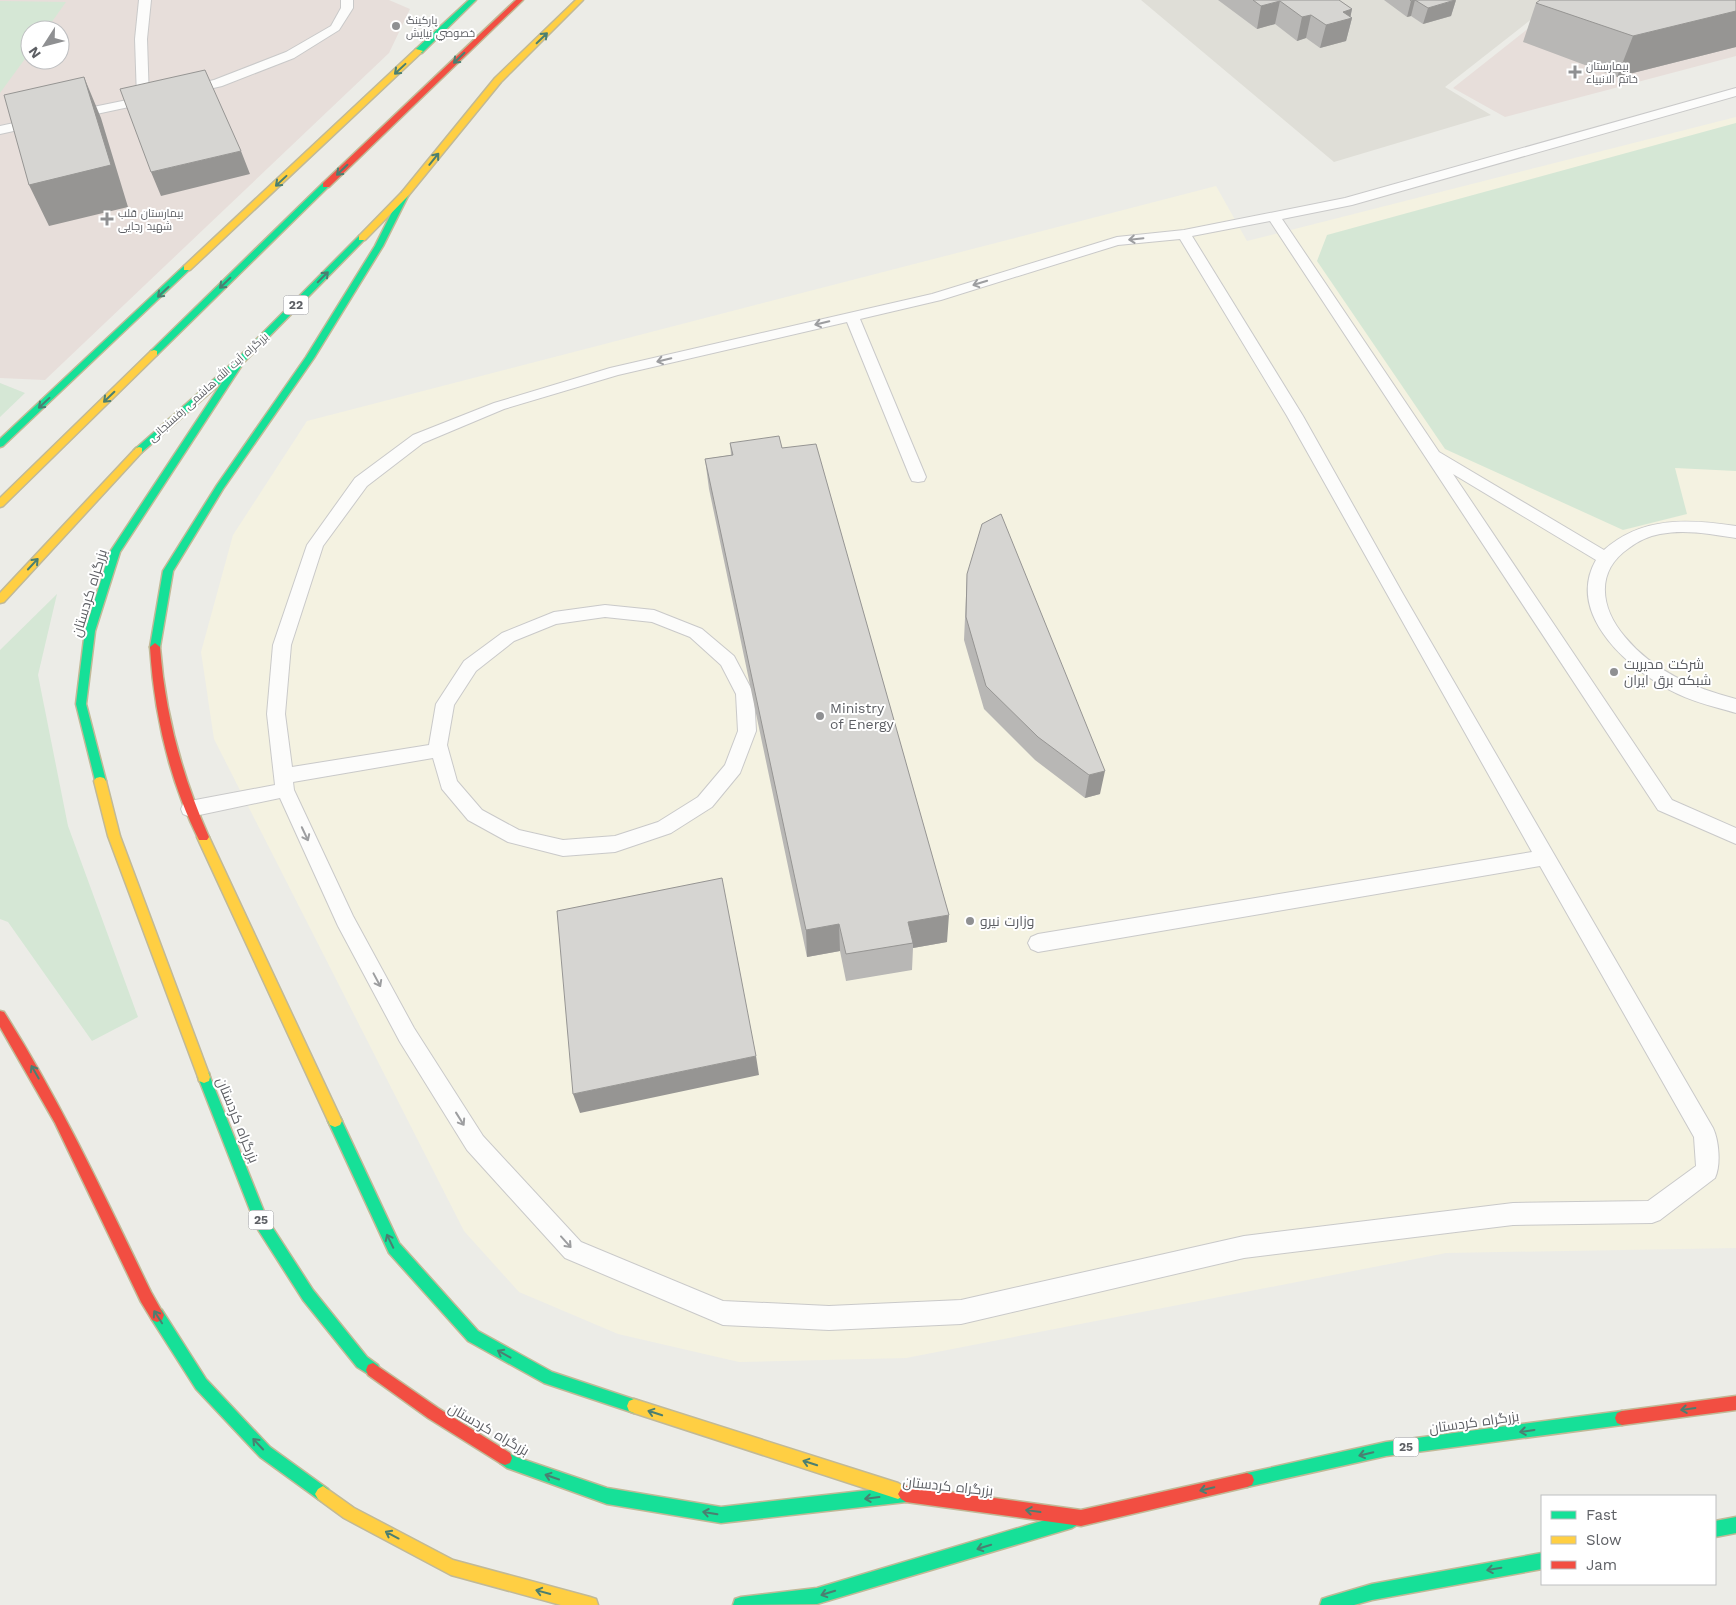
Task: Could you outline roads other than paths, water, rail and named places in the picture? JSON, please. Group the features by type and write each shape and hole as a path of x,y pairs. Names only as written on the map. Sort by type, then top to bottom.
{"highway":[{"path":"0,444 473,0"},
{"path":"0,504 282,227 520,0"},
{"name":"بزرگراه آیت الله هاشمی رفسنجانی","path":"0,599 136,453 241,360 405,194 498,80 580,0"},
{"path":"405,194 379,246 310,358 220,487 168,571 155,648 164,726 190,809 394,1248 473,1336 549,1378 906,1494"},
{"name":"بزرگراه کردستان","path":"241,360 115,552 90,631 81,704 114,836 180,1015 262,1223 308,1295 362,1362 433,1413 512,1463 607,1496 721,1515 906,1494 1081,1518 1386,1449 1736,1403"},
{"path":"0,1016 23,1051 59,1115 146,1297 202,1384 265,1452 349,1512 450,1566 590,1605"},
{"path":"741,1605 817,1596 1081,1518"},
{"path":"1716,1529 1736,1525"},
{"path":"1328,1605 1372,1592 1541,1561"}],"lane":[{"path":"0,130 147,99 141,39 145,0"},
{"path":"180,92 218,83 290,54 335,28 347,8 347,0"},
{"path":"1184,234 1294,416 1705,1135 1707,1171 1652,1212 1513,1214 1244,1247 961,1312 829,1318 723,1313 573,1250 475,1142 407,1035 354,936 284,783 276,714 282,645 314,545 362,482 418,439 499,406 615,371 936,297 1117,241 1184,234 1347,202 1736,92"},
{"path":"1274,216 1665,805 1736,836"},
{"path":"852,316 918,477"},
{"path":"1432,454 1605,558"},
{"path":"1736,532 1698,526 1659,528 1627,539 1605,558 1596,583 1601,613 1620,643 1652,671 1692,693 1736,706"},
{"path":"605,611 654,616 696,633 728,661 745,694 747,731 733,768 705,802 664,828 615,844 563,848 515,837 475,815 449,784 439,750 438,744 445,704 470,666 508,637 554,618 605,611"},
{"path":"190,809 284,783 439,750"},
{"path":"1038,943 1547,857"}],"place":[{"name":"پاركينگ خصوصي نيايش","path":"396,26"},
{"name":"بیمارستان خاتم الانبیاء","path":"1575,72"},
{"name":"بیمارستان قلب شهید رجایی","path":"107,219"},
{"name":"شرکت مدیریت شبکه برق ایران","path":"1614,672"},
{"name":"Ministry of Energy","path":"820,716"},
{"name":"وزارت نیرو","path":"970,921"}]}
